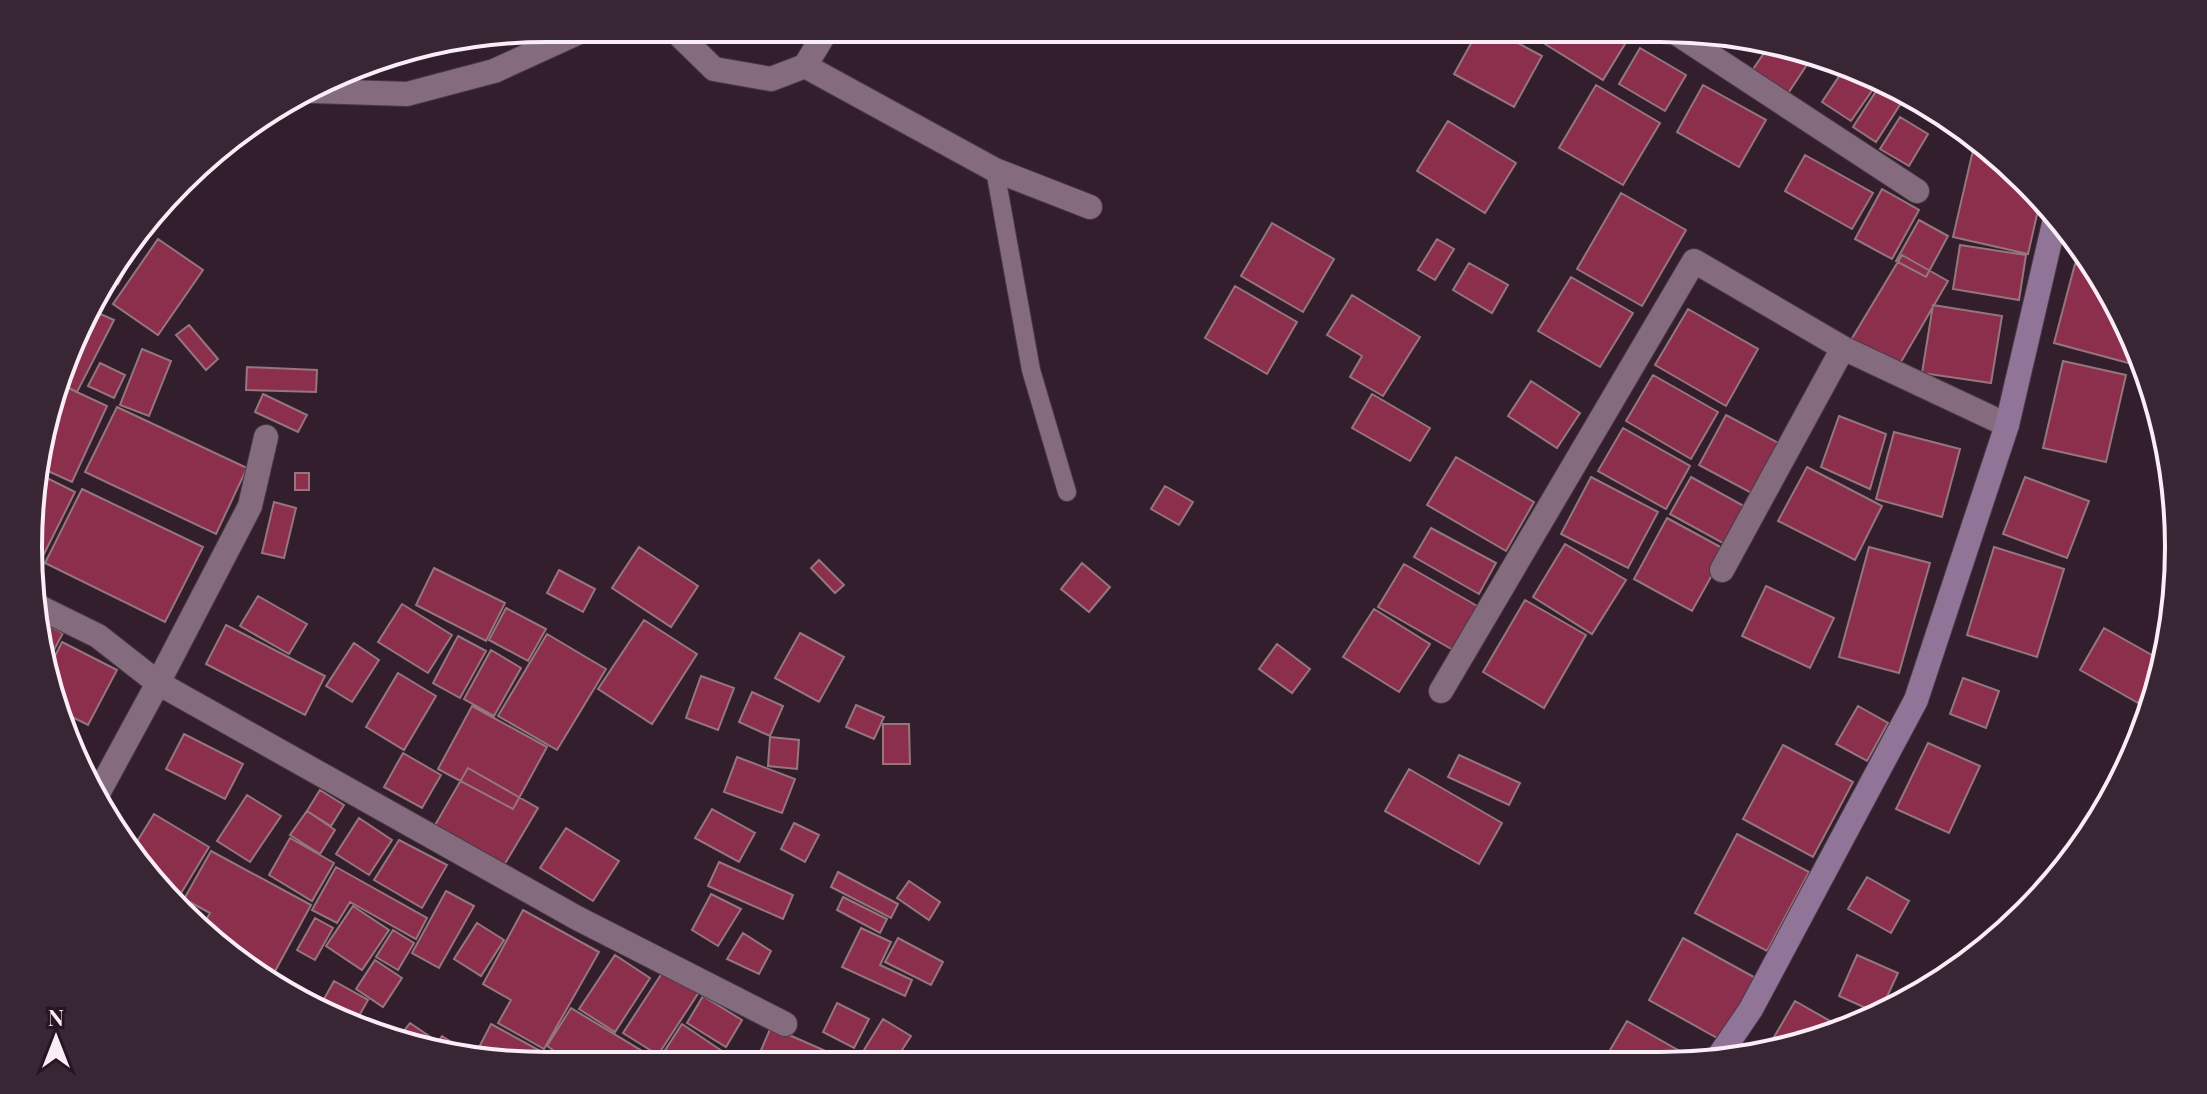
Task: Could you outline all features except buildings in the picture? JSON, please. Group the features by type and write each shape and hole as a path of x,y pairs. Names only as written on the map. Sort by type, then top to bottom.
{"street":[{"path":"329,91 407,94 494,71 557,42"},
{"path":"686,42 714,69 771,79 805,66 820,42"},
{"path":"1714,45 1917,191"},
{"path":"805,66 995,170 1090,207"},
{"path":"1724,1048 1751,1009 1916,700 2007,425 2053,230"},
{"path":"1441,691 1694,261 1843,348 2007,425"},
{"path":"1722,570 1843,348"},
{"path":"102,785 250,506 266,437"},
{"path":"46,610 98,636 158,683 577,918 785,1024"}],"lane":[{"path":"995,170 1031,370 1067,492"}]}
